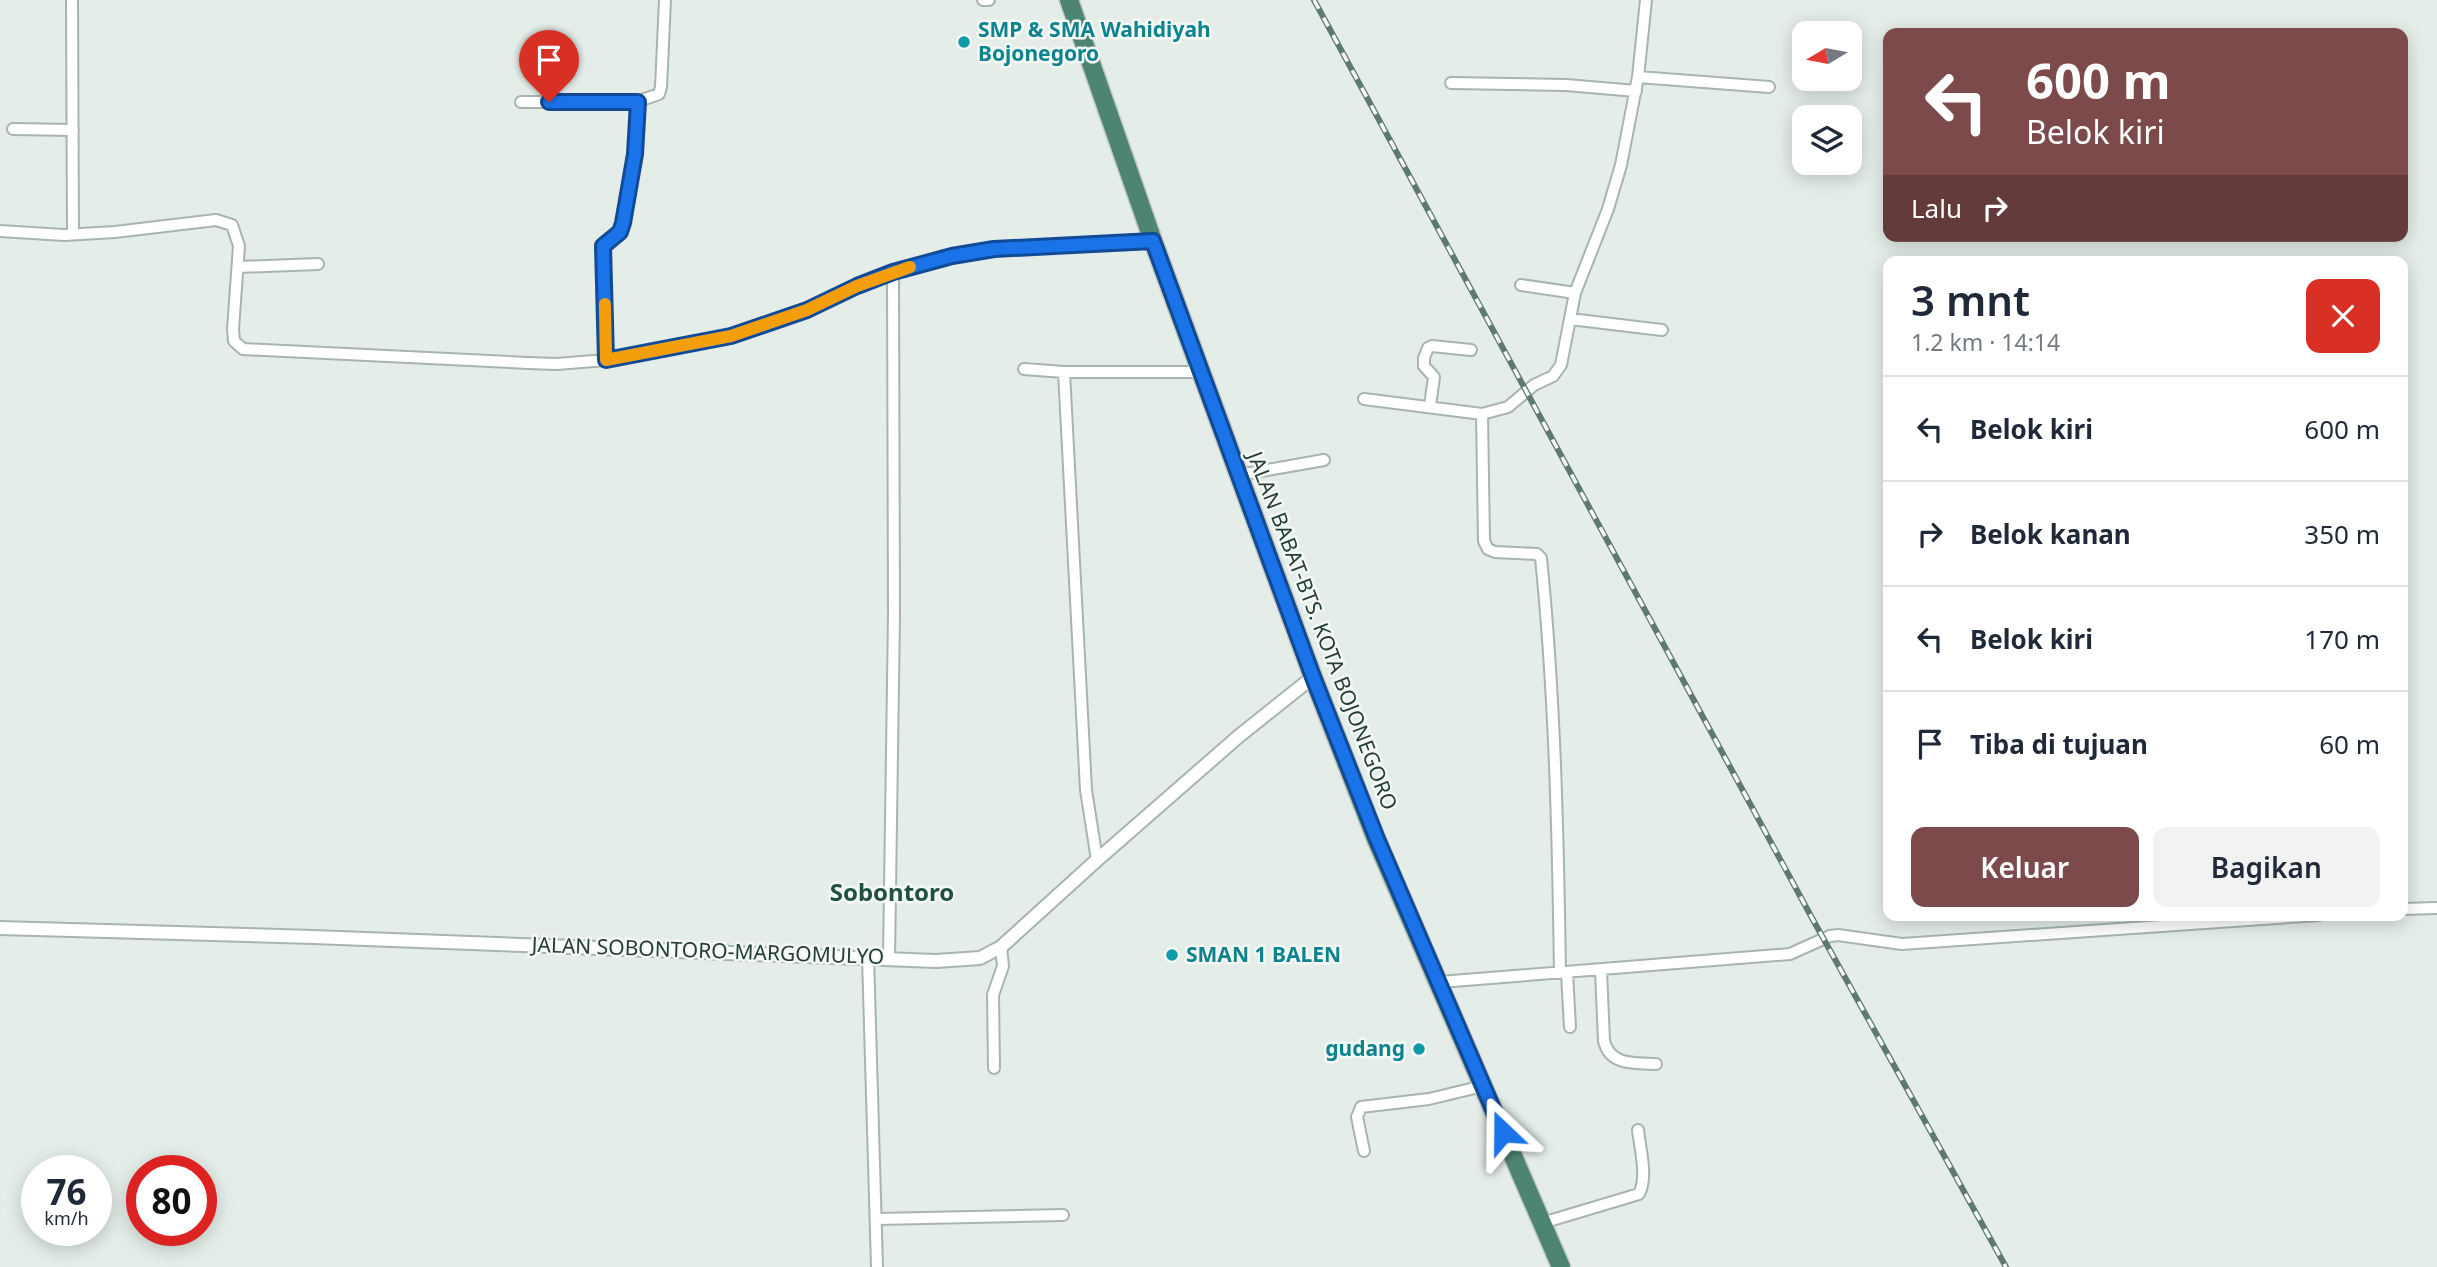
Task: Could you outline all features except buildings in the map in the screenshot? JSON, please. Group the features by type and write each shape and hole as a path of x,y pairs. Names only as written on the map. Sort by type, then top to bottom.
{"highway":[{"name":"JALAN BABAT-BTS. KOTA BOJONEGORO","path":"1069,0 1153,241 1313,677 1377,839 1561,1267"}],"street":[{"path":"72,0 73,234"},
{"path":"521,102 638,102 659,94 662,88 665,0"},
{"path":"982,0 989,0"},
{"path":"1364,399 1482,414 1508,407 1534,385 1558,371 1566,349 1575,293 1615,187 1636,91 1646,0"},
{"path":"1638,77 1769,87"},
{"path":"1451,83 1566,85 1636,91"},
{"path":"606,360 603,246 620,232 623,223 635,154 638,102"},
{"path":"13,129 73,130"},
{"path":"0,232 115,232 227,221 237,234 238,267 233,329 234,341 243,349 528,363 606,360 731,336 807,310 893,272 942,258 994,249 1153,241"},
{"path":"238,267 318,264"},
{"path":"889,958 894,615 893,272"},
{"path":"1521,285 1575,293"},
{"path":"1570,319 1662,330"},
{"path":"1430,407 1434,377 1424,366 1428,348 1432,346 1471,350"},
{"path":"1024,369 1064,372 1202,372"},
{"path":"1064,372 1086,790 1097,860"},
{"path":"1482,414 1485,541 1488,549 1494,552 1536,554 1541,558 1558,814 1563,973 1570,1027"},
{"path":"1239,475 1324,460"},
{"name":"JALAN SOBONTORO-MARGOMULYO","path":"0,928 340,937 868,956 936,961 970,959 991,953 1000,947 1239,736 1313,677"},
{"path":"2408,909 2437,908"},
{"path":"1440,982 1790,954 1838,935 1902,944 2233,921"},
{"path":"994,1068 993,995 1003,966 1000,947"},
{"path":"868,956 877,1267"},
{"path":"1601,970 1606,1050 1618,1061 1657,1064"},
{"path":"1364,1151 1357,1116 1361,1107 1429,1099 1483,1086"},
{"path":"1542,1223 1639,1195 1643,1179 1638,1130"},
{"path":"877,1219 1063,1215"}],"railway":[{"path":"1314,0 1812,918 2006,1267"}],"slow traffic":[{"path":"605,304 606,360 618,359 731,336 807,310 857,286 910,267"}],"place":[{"name":"SMP & SMA Wahidiyah Bojonegoro","path":"964,42"},
{"name":"SMAN 1 BALEN","path":"1172,955"},
{"name":"gudang","path":"1419,1049"}],"district":[{"name":"Sobontoro","path":"892,893"}],"route":[{"path":"549,102 638,102 635,154 623,223 620,232 603,246 606,360 702,344 731,336 807,310 893,272 972,251 1153,241 1313,677 1377,839 1503,1132"}]}
